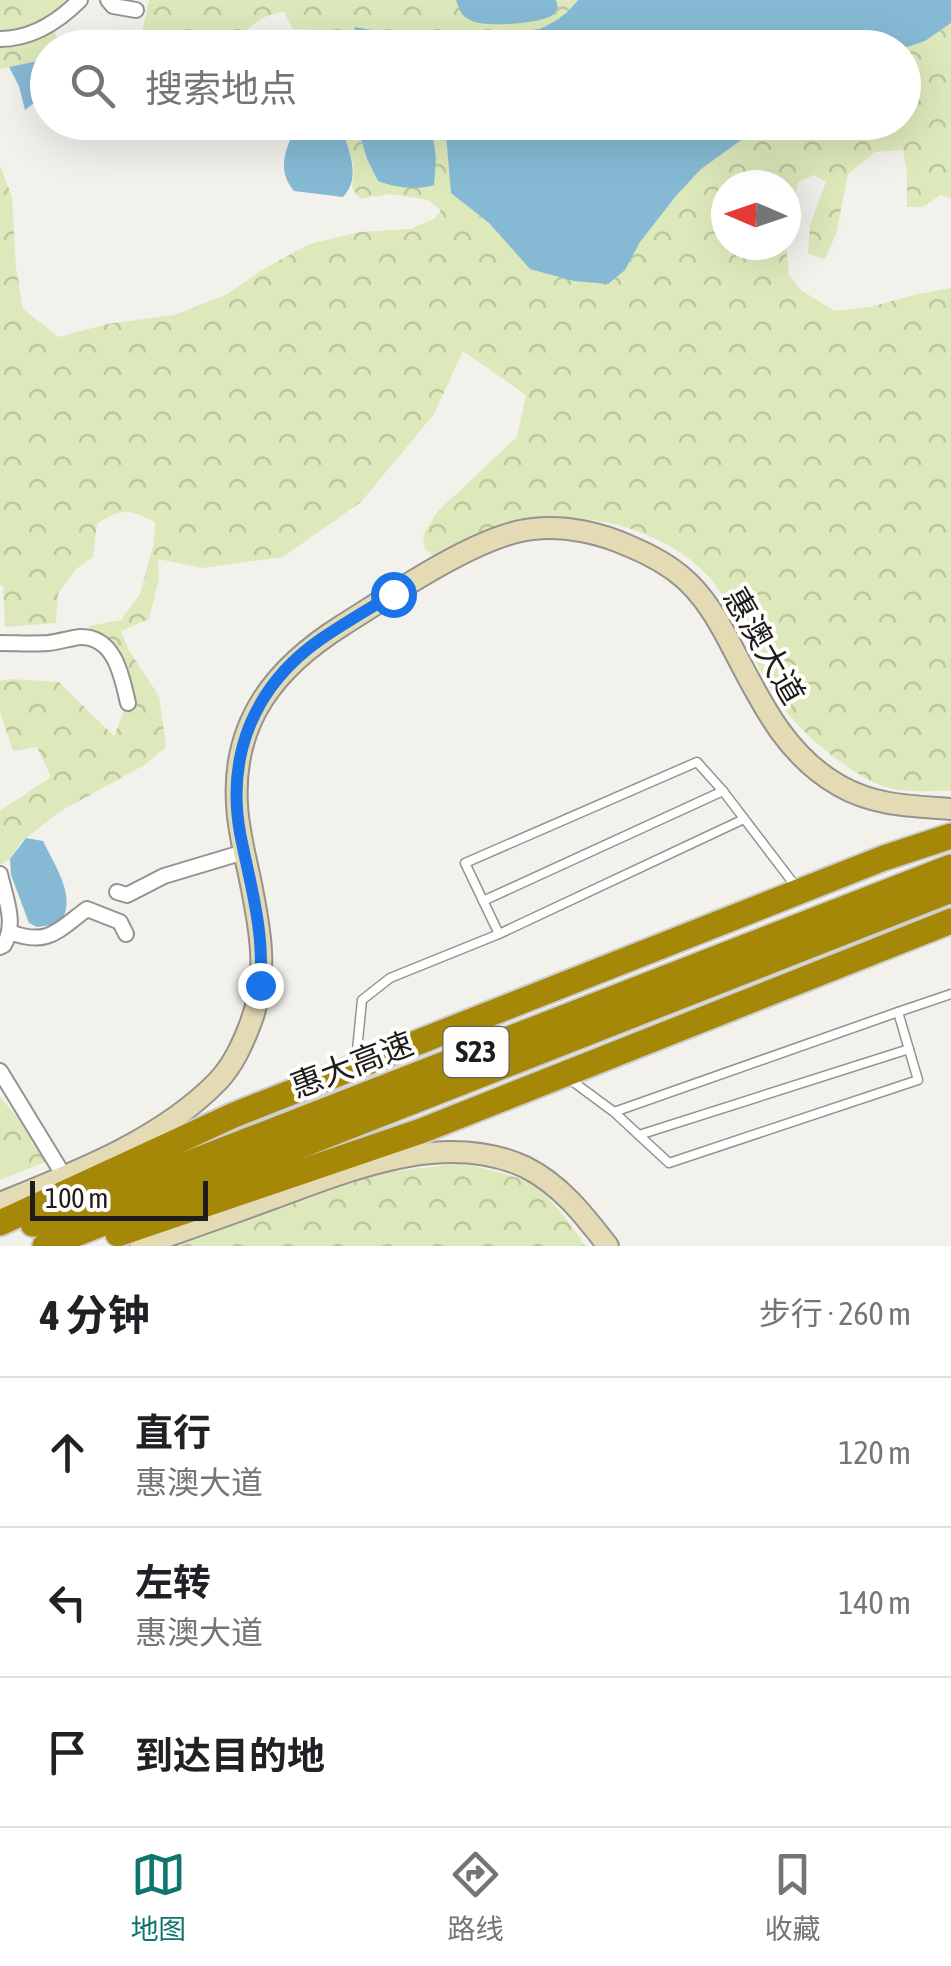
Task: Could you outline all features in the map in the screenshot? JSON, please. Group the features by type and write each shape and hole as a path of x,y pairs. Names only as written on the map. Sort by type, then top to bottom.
{"highway":[{"path":"0,1223 234,1114 884,858 951,836"},
{"name":"惠大高速","path":"0,1236 951,867"},
{"name":"惠大高速","path":"45,1246 951,890"},
{"path":"85,1246 421,1132 951,921"}],"street":[{"path":"39,30 80,0"},
{"path":"108,0 112,6 136,10"},
{"path":"0,39 30,34"},
{"name":"惠澳大道","path":"0,1204 110,1156 171,1120 220,1079 237,1056 256,1010 263,958 237,803 239,758 252,717 279,676 318,641 393,594 495,539 532,529 574,531 612,538 673,569 684,576 708,606 773,723 817,771 841,787 884,804 951,809"},
{"path":"0,642 94,639 118,664 128,703"},
{"path":"116,892 127,895 164,876 244,852"},
{"path":"0,874 10,917 10,932 0,947"},
{"path":"10,932 26,938 47,937 87,909 120,922 126,934"},
{"path":"0,1071 64,1176"},
{"path":"141,1246 373,1164 450,1152 506,1160 526,1168 566,1196 608,1246"}],"lane":[{"path":"499,934 466,863 698,762 724,790 800,891"},
{"path":"483,901 724,790"},
{"path":"356,1066 362,1000 390,978 499,934 744,819"},
{"path":"614,1112 951,994"},
{"path":"564,1075 614,1112 669,1163 918,1080 898,1012"},
{"path":"638,1135 909,1049"}],"green space":[{"path":"0,0 67,0 53,30 30,30 30,63 0,69"},
{"path":"149,0 456,0 461,13 558,8 556,0 578,0 564,15 538,30 293,29 284,12 260,19 247,30 143,30"},
{"path":"951,23 951,198 940,195 923,207 907,207 903,150 875,152 848,174 836,234 825,259 808,254 810,225 826,182 814,175 801,181 801,170 711,170 711,260 788,260 789,275 801,290 834,311 870,307 951,288 951,791 891,788 856,773 828,752 782,706 711,579 683,554 649,536 611,523 556,520 452,553 434,556 425,549 423,535 437,512 517,437 526,395 463,351 434,414 361,502 283,557 202,568 158,559 159,579 149,619 121,631 128,649 159,696 166,747 146,764 59,812 21,842 10,859 0,865 0,811 51,777 37,747 13,751 0,712 0,681 59,682 114,736 133,688 88,626 121,620 140,594 154,543 155,522 125,512 97,524 93,557 76,569 58,594 56,623 5,627 0,585 0,165 12,197 23,309 59,337 107,324 174,315 226,295 309,244 360,232 410,229 434,219 441,210 428,200 390,194 360,199 352,188 354,166 346,140 361,140 378,181 427,188 436,158 433,140 447,140 452,193 489,223 530,269 625,270 640,242 676,196 701,169 741,140 921,140 921,42"},
{"path":"0,1097 19,1119 45,1162 0,1180"},
{"path":"462,1163 533,1185 558,1209 585,1246 165,1246 374,1174"}],"water":[{"path":"456,0 556,0 558,8 553,15 536,21 487,24 464,16"},
{"path":"578,0 951,0 951,23 921,42 921,30 534,30 567,12"},
{"path":"30,63 30,106 25,110 19,86 9,67"},
{"path":"290,140 345,140 353,171 349,189 343,197 294,191 285,174"},
{"path":"361,140 433,140 434,185 406,188 378,181"},
{"path":"447,140 741,140 701,169 640,242 625,270 608,284 574,281 530,269 489,223 451,193"},
{"path":"26,838 43,841 59,872 67,904 59,924 37,927 29,923 11,875 10,859"}],"route":[{"path":"260,985 260,928 237,803 244,737 252,717 279,676 318,641 393,594"}]}
